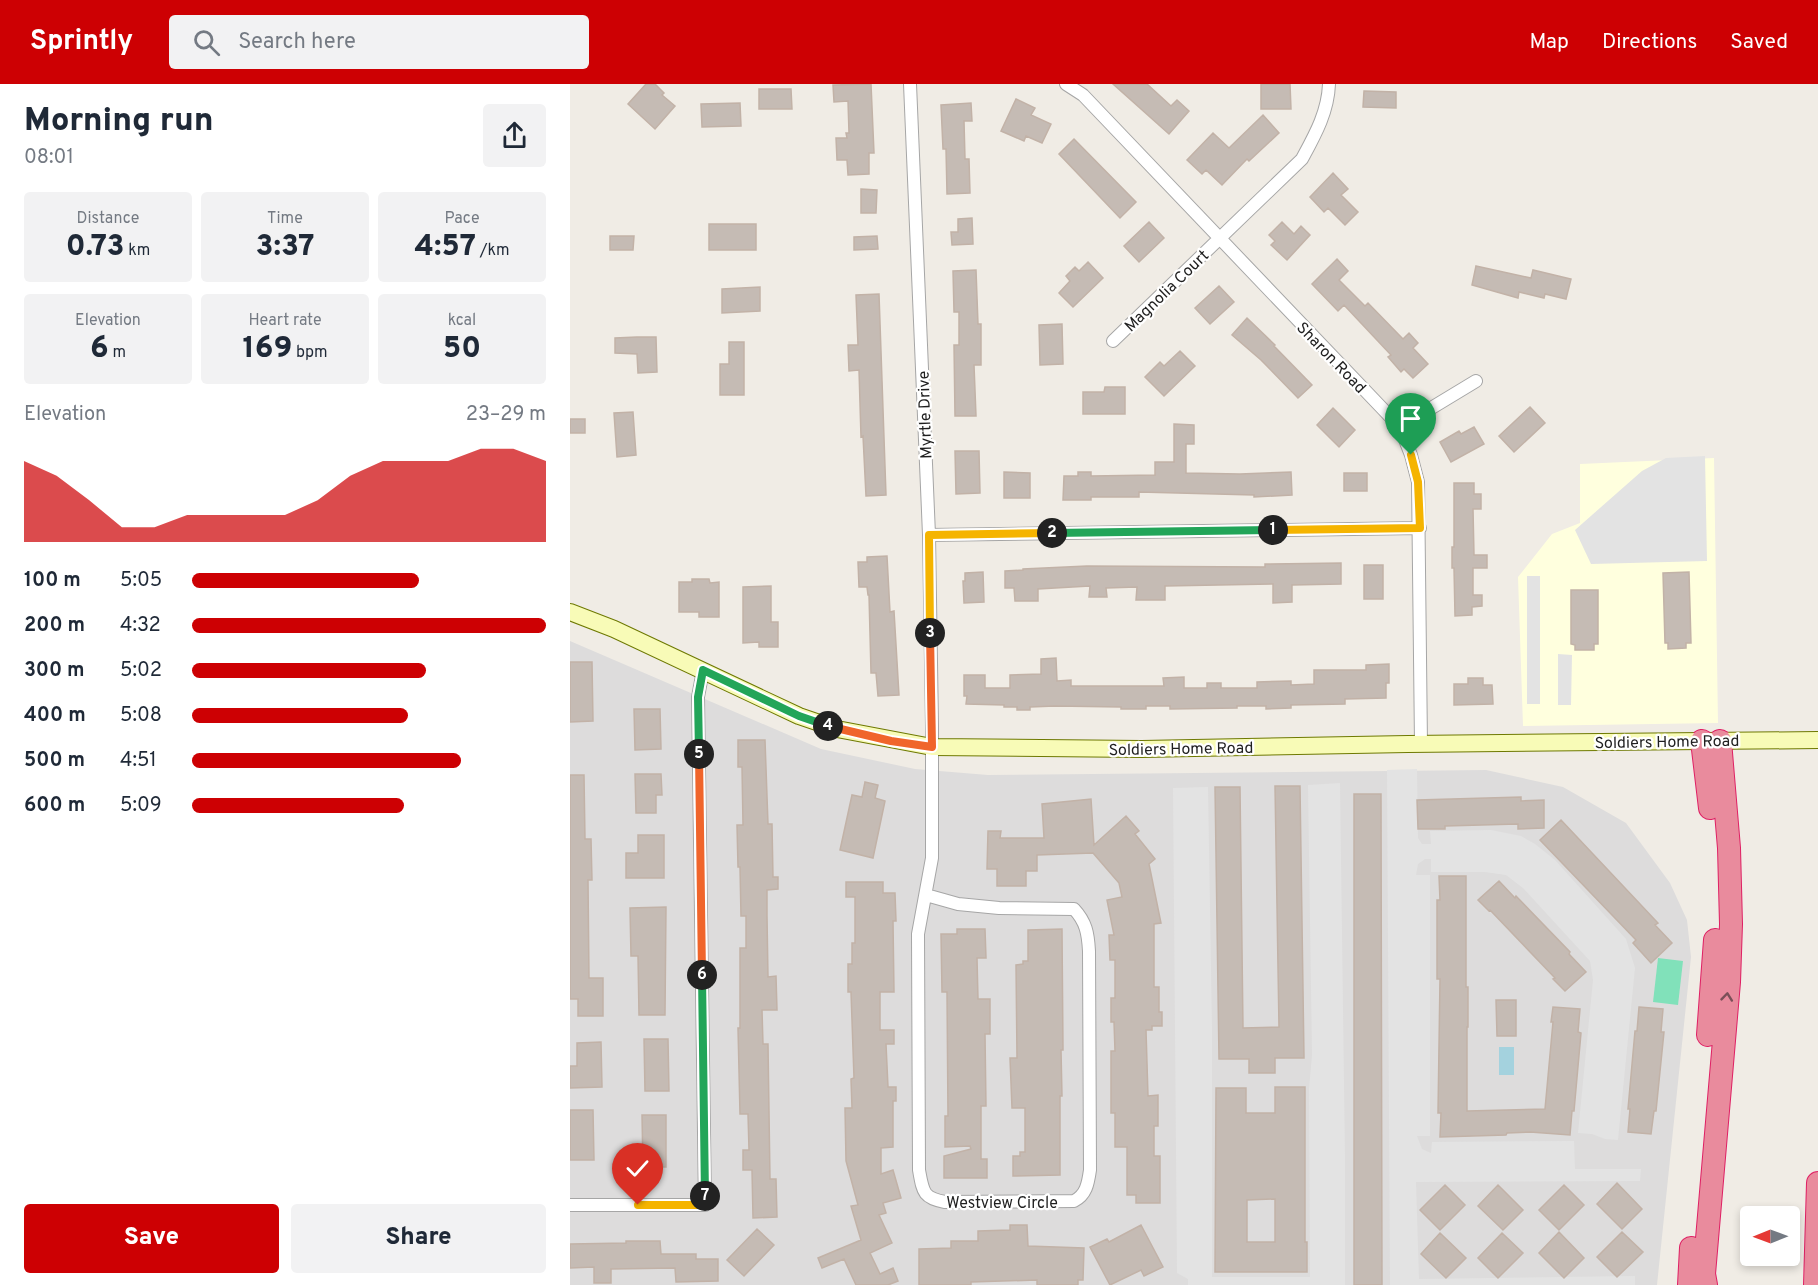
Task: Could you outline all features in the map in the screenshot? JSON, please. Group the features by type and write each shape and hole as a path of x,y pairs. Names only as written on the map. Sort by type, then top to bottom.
{"highway":[{"path":"1689,1285 1714,950 1716,880 1711,741"},
{"path":"1706,1285 1704,1274 1730,947 1729,849 1711,741"},
{"path":"1814,1282 1818,1184"}],"street":[{"name":"Myrtle Drive","path":"910,84 929,535 932,747"},
{"name":"Sharon Road","path":"1066,84 1083,95 1400,428 1411,455 1418,482 1421,744"},
{"name":"Magnolia Court","path":"1113,340 1302,159 1319,127 1329,97 1329,84"},
{"path":"1400,428 1476,381"},
{"path":"929,535 1420,528"},
{"name":"Soldiers Home Road","path":"570,612 614,629 799,716 837,729 932,747 1142,749 1818,740"},
{"path":"570,1205 705,1205 698,697 703,670"},
{"name":"Westview Circle","path":"926,895 958,904 999,908 1074,909 1083,920 1088,932 1089,951 1090,1170 1087,1186 1081,1197 1074,1202 945,1202 931,1199 926,1195 919,1170 918,934 932,858 932,747"}],"shaded area":[{"path":"1705,456 1707,561 1591,564 1575,530 1642,471 1666,458"},
{"path":"1714,458 1718,723 1523,726 1518,577 1552,534 1580,523 1580,464"},
{"path":"1527,576 1540,576 1540,704 1527,704"},
{"path":"570,641 821,749 915,769 988,775 1486,770 1563,787 1626,823 1670,883 1687,920 1691,957 1657,1285 570,1285"},
{"path":"1558,654 1572,655 1571,705 1558,705"},
{"path":"1417,769 1418,838 1422,844 1431,844 1430,831 1491,830 1521,836 1535,844 1555,860 1626,939 1635,968 1618,1140 1578,1133 1593,980 1590,961 1523,888 1506,875 1485,872 1431,872 1431,859 1425,859 1418,864 1416,875 1430,875 1430,1136 1417,1136 1422,1149 1431,1153 1432,1142 1574,1141 1575,1169 1641,1169 1640,1181 1416,1182 1419,1279 1635,1276 1635,1285 1390,1285 1387,770"},
{"path":"1340,783 1345,1285 1188,1285 1188,1279 1177,1273 1173,788 1208,787 1212,1029 1212,1277 1310,1277 1309,1089 1312,1055 1308,785"}],"green space":[{"path":"1658,958 1683,961 1678,1005 1653,1002"}],"water":[{"path":"1499,1047 1514,1047 1514,1075 1499,1075"}],"building":[{"path":"646,84 655,84 664,93 662,95 675,106 655,129 628,104"},
{"path":"871,84 874,153 869,153 869,174 848,175 847,160 837,160 836,138 847,138 846,133 849,133 848,101 834,102 833,85"},
{"path":"1113,84 1147,84 1171,106 1177,100 1189,111 1169,134"},
{"path":"1261,84 1290,84 1291,109 1261,109"},
{"path":"759,89 791,89 792,109 759,109"},
{"path":"1364,91 1396,92 1396,108 1363,107"},
{"path":"1016,99 1035,108 1031,115 1051,124 1042,143 1026,136 1024,141 1001,131"},
{"path":"740,103 741,126 702,127 701,104"},
{"path":"971,103 972,121 964,121 965,159 969,159 970,193 947,194 946,149 943,149 941,105"},
{"path":"1263,115 1279,133 1249,161 1247,159 1222,185 1206,170 1202,174 1187,160 1213,133 1229,148"},
{"path":"1074,139 1136,202 1120,218 1059,154"},
{"path":"1333,173 1348,189 1341,195 1358,212 1345,225 1328,208 1324,212 1310,197"},
{"path":"861,189 877,190 876,213 861,213"},
{"path":"972,218 973,244 952,245 951,232 958,232 958,219"},
{"path":"1149,222 1164,238 1139,262 1124,246"},
{"path":"1282,222 1294,234 1301,226 1310,235 1287,260 1271,245 1275,241 1269,235"},
{"path":"709,224 756,224 756,250 709,250"},
{"path":"610,236 634,236 633,250 610,250"},
{"path":"877,236 878,249 854,250 854,237"},
{"path":"1337,259 1348,271 1339,280 1365,306 1368,303 1403,339 1409,333 1418,343 1413,348 1428,364 1413,378 1404,369 1401,372 1388,357 1391,355 1344,305 1338,311 1312,284"},
{"path":"1088,262 1103,278 1073,307 1059,293 1070,281 1066,276 1075,267 1079,271"},
{"path":"1476,266 1531,278 1533,270 1571,279 1566,299 1545,294 1544,298 1519,292 1518,298 1472,285"},
{"path":"976,270 978,324 981,324 981,365 974,365 976,416 955,416 954,345 959,345 959,312 954,312 953,271"},
{"path":"1219,286 1234,302 1210,324 1195,308"},
{"path":"760,287 760,311 722,313 722,289"},
{"path":"879,294 886,495 866,496 859,370 849,371 848,345 858,345 856,295"},
{"path":"1247,318 1312,385 1298,398 1261,360 1232,335"},
{"path":"1062,324 1063,364 1040,365 1039,325"},
{"path":"656,337 657,372 638,373 637,354 615,353 615,338"},
{"path":"729,342 744,342 744,395 720,395 720,364 729,364"},
{"path":"1180,351 1195,366 1164,396 1145,377 1160,362 1164,366"},
{"path":"1105,387 1125,387 1125,414 1083,414 1083,392 1104,392"},
{"path":"1530,407 1545,423 1514,452 1499,436"},
{"path":"1333,408 1355,430 1339,447 1317,425"},
{"path":"633,412 636,455 617,457 614,413"},
{"path":"570,419 585,419 585,433 570,433"},
{"path":"1174,424 1194,425 1194,444 1186,444 1186,473 1291,472 1292,495 1254,497 1254,495 1139,492 1139,497 1091,497 1091,500 1063,500 1064,476 1078,476 1078,472 1091,472 1091,476 1155,475 1155,462 1174,462"},
{"path":"1474,427 1484,444 1451,462 1440,442 1459,431 1461,434"},
{"path":"955,451 979,451 980,493 956,494"},
{"path":"1004,472 1030,473 1030,498 1004,498"},
{"path":"1344,473 1367,473 1367,491 1344,491"},
{"path":"1454,483 1474,483 1474,494 1481,494 1481,509 1473,509 1474,555 1487,555 1487,568 1473,568 1473,595 1482,595 1482,606 1472,607 1472,615 1455,616 1454,568 1452,568"},
{"path":"887,556 890,612 894,611 899,695 878,696 876,673 871,673 869,595 867,587 859,587 858,562 867,562 867,557"},
{"path":"1341,563 1341,584 1292,585 1292,602 1273,603 1273,584 1165,586 1165,600 1136,600 1137,587 1106,588 1107,597 1089,597 1090,586 1038,589 1038,601 1015,601 1014,588 1005,588 1005,571 1023,569 1087,566 1265,567 1265,564"},
{"path":"1364,565 1383,565 1383,599 1364,599"},
{"path":"983,572 984,602 964,603 965,573"},
{"path":"1689,572 1691,643 1686,643 1686,648 1668,649 1668,643 1665,643 1663,573"},
{"path":"692,579 709,579 710,583 719,582 719,617 699,617 699,612 679,612 679,582 692,582"},
{"path":"771,586 771,622 778,622 778,647 759,647 759,642 743,643 743,587"},
{"path":"1571,590 1598,590 1598,644 1594,644 1594,650 1575,650 1575,645 1571,644"},
{"path":"1056,658 1057,681 1071,680 1071,686 1164,686 1163,678 1184,677 1184,688 1207,688 1207,683 1221,683 1221,688 1257,688 1257,682 1291,681 1291,685 1314,684 1314,670 1366,670 1366,665 1389,664 1389,683 1386,683 1386,698 1345,699 1345,704 1291,705 1291,708 1266,709 1266,706 1237,706 1237,708 1170,709 1170,706 1146,706 1146,709 1121,709 1121,707 1055,706 1017,710 1017,707 1004,707 1004,705 966,704 964,675 985,675 985,688 1010,688 1010,675 1041,674 1041,659"},
{"path":"570,662 592,662 593,721 570,722"},
{"path":"1468,678 1483,678 1483,685 1492,685 1493,704 1454,705 1454,684 1468,684"},
{"path":"634,709 660,709 661,749 635,750"},
{"path":"738,740 765,740 768,824 772,824 773,877 778,877 778,889 767,890 768,977 776,976 777,1010 762,1010 763,1044 768,1044 770,1179 776,1179 777,1217 753,1218 752,1170 743,1170 743,1150 749,1150 748,1114 740,1114 738,1028 740,1028 740,948 746,948 746,916 741,916 740,867 738,867 737,825 743,825 742,767 738,767"},
{"path":"635,774 661,774 662,795 656,795 656,813 636,813"},
{"path":"570,775 584,775 585,839 591,839 592,880 588,880 589,978 603,978 603,1016 578,1016 578,999 570,999"},
{"path":"865,782 878,785 875,798 885,801 873,858 840,850 852,795 862,797"},
{"path":"1275,786 1300,786 1304,1058 1275,1058 1275,1073 1249,1073 1249,1059 1219,1059 1215,787 1240,787 1243,1028 1279,1027"},
{"path":"1354,794 1381,794 1382,1285 1354,1285"},
{"path":"1521,797 1521,801 1544,800 1544,828 1518,829 1518,824 1418,829 1417,800"},
{"path":"1091,799 1094,845 1126,816 1139,831 1135,834 1155,859 1149,864 1161,923 1154,924 1154,987 1159,987 1159,1012 1162,1012 1162,1026 1152,1026 1152,1030 1146,1030 1148,1096 1158,1095 1158,1126 1154,1126 1154,1156 1160,1156 1160,1203 1136,1203 1136,1195 1127,1195 1127,1147 1115,1147 1115,1113 1111,1113 1111,1051 1115,1051 1114,1022 1111,1022 1111,998 1115,998 1115,960 1110,960 1109,935 1114,935 1107,900 1122,897 1119,883 1093,853 1037,855 1037,871 1026,871 1026,886 997,886 997,869 987,869 988,831 1001,831 1000,838 1044,838 1042,804"},
{"path":"1561,820 1658,923 1655,925 1672,943 1651,963 1633,943 1636,940 1540,840"},
{"path":"638,835 664,835 664,878 626,878 626,853 638,853"},
{"path":"1439,876 1466,876 1467,1111 1545,1109 1553,1007 1580,1009 1578,1032 1581,1033 1570,1135 1530,1132 1440,1137 1441,1113 1438,1113 1440,979 1437,979"},
{"path":"1499,881 1570,952 1569,954 1586,972 1565,991 1478,900"},
{"path":"846,882 883,882 883,893 895,893 894,992 880,992 880,1030 894,1030 894,1044 886,1044 888,1087 896,1087 896,1101 893,1101 893,1147 881,1148 881,1174 893,1170 901,1198 883,1203 886,1213 879,1215 892,1243 870,1253 880,1274 893,1268 898,1281 888,1285 856,1285 844,1259 822,1268 818,1258 861,1240 851,1206 858,1205 846,1161 845,1108 852,1108 851,1079 854,1078 848,964 852,964 852,943 855,943 855,897 846,897"},
{"path":"666,907 665,1015 639,1015 638,956 631,956 630,908"},
{"path":"957,929 985,929 986,958 977,958 978,999 990,999 990,1034 985,1034 986,1106 981,1106 981,1159 987,1159 987,1178 944,1178 944,1156 971,1149 970,1146 945,1147 945,1116 948,1116 947,992 942,992 941,934 957,934"},
{"path":"1062,929 1063,1050 1061,1050 1060,1175 1013,1176 1013,1156 1020,1156 1020,1152 1025,1152 1025,1108 1012,1108 1010,1058 1017,1058 1016,965 1028,961 1028,930"},
{"path":"1496,1000 1516,1000 1516,1036 1497,1036"},
{"path":"1639,1007 1663,1009 1661,1032 1664,1032 1656,1111 1654,1111 1651,1134 1628,1132 1630,1109 1628,1109"},
{"path":"644,1039 668,1039 669,1091 645,1091"},
{"path":"601,1042 602,1087 570,1088 570,1066 577,1066 577,1043"},
{"path":"1275,1087 1305,1087 1307,1272 1215,1272 1216,1088 1246,1088 1246,1113 1275,1113","holes":["1275,1199 1275,1242 1247,1242 1247,1200"]},
{"path":"570,1110 593,1110 594,1160 570,1160"},
{"path":"642,1115 666,1115 666,1167 643,1167"},
{"path":"1617,1183 1642,1209 1622,1229 1597,1204"},
{"path":"1445,1185 1465,1205 1440,1230 1420,1210"},
{"path":"1498,1185 1523,1210 1503,1230 1478,1206"},
{"path":"1564,1185 1584,1205 1559,1230 1539,1210"},
{"path":"1010,1225 1027,1225 1028,1246 1084,1248 1083,1280 1078,1280 1078,1285 1037,1285 1037,1280 971,1282 971,1285 919,1285 919,1249 951,1248 951,1241 978,1241 978,1231 1010,1230"},
{"path":"1141,1225 1163,1267 1144,1276 1141,1270 1110,1285 1090,1247 1107,1239 1109,1242"},
{"path":"757,1229 774,1245 744,1276 727,1260"},
{"path":"1559,1232 1584,1258 1564,1278 1539,1253"},
{"path":"1622,1232 1643,1252 1617,1277 1597,1257"},
{"path":"1440,1233 1466,1258 1446,1278 1421,1254"},
{"path":"1502,1233 1523,1253 1498,1278 1478,1258"},
{"path":"626,1241 660,1241 661,1254 696,1254 696,1259 718,1259 718,1281 676,1282 675,1268 611,1269 611,1283 594,1283 594,1267 570,1268 570,1244 626,1243"}],"route":[{"path":"638,1205 705,1205 698,697 703,670 799,716 837,729 932,747 929,535 1420,528 1418,482 1411,455"}]}
